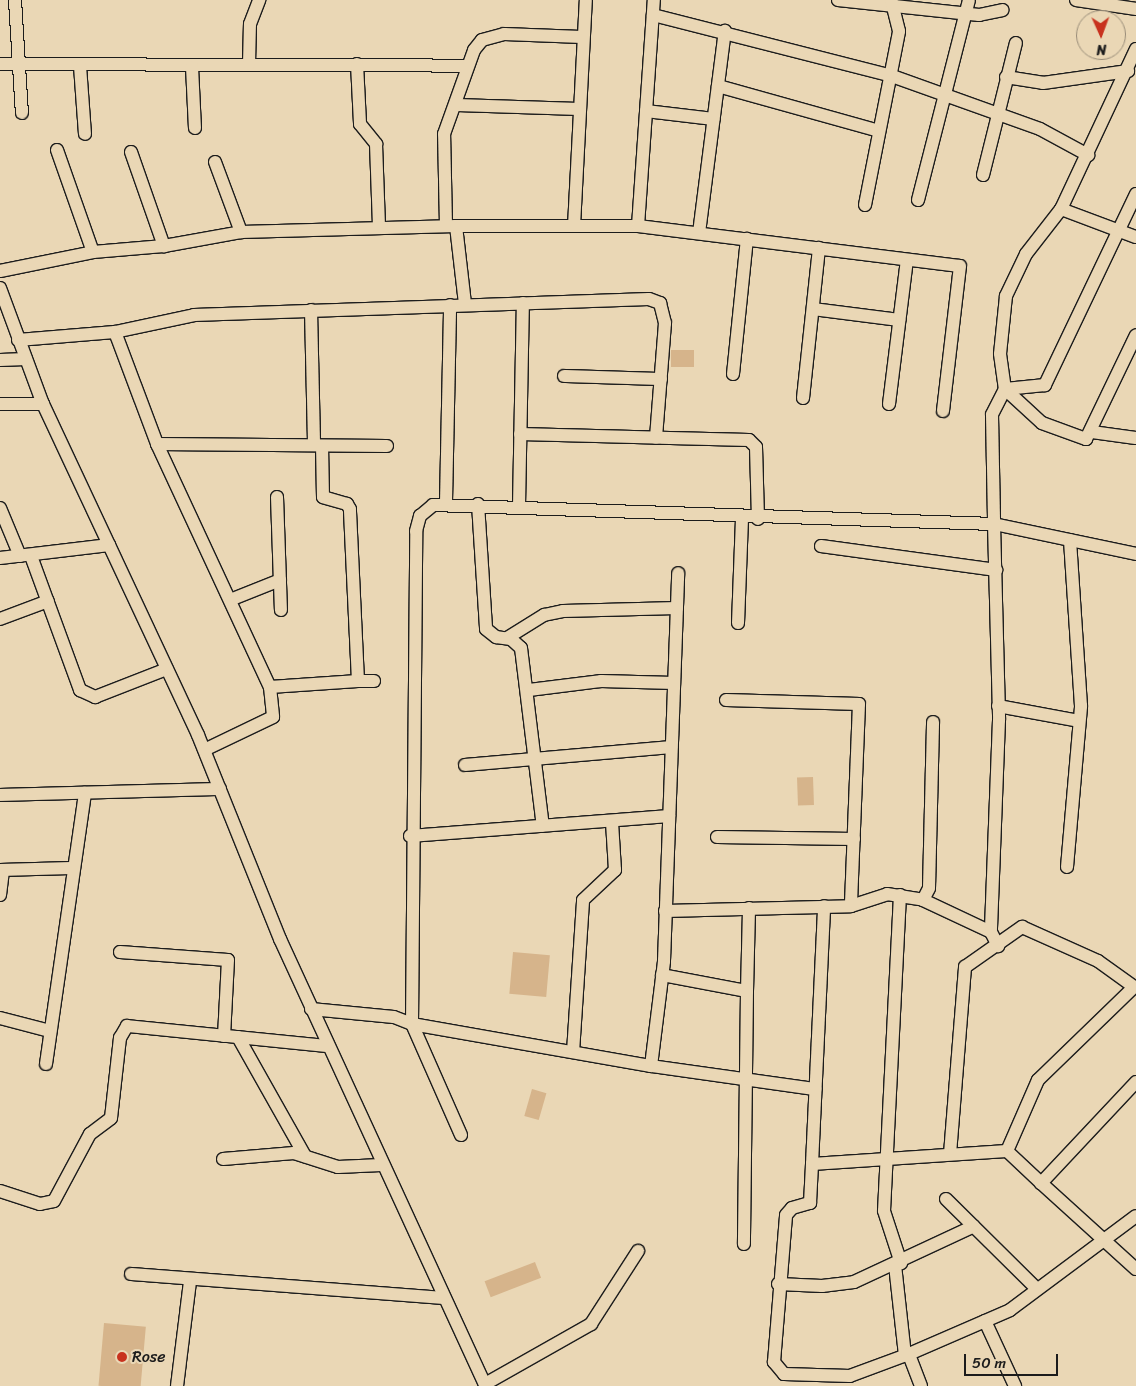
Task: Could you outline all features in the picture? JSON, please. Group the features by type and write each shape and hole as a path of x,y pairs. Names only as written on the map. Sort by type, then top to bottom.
{"street":[{"path":"15,0 22,114"},
{"path":"249,64 250,24 259,0"},
{"path":"574,226 582,37 586,0"},
{"path":"638,226 654,0"},
{"path":"838,0 891,3 965,13 1002,10"},
{"path":"918,200 943,93 969,0"},
{"path":"1076,0 1136,10"},
{"path":"865,205 892,76 899,31 891,3"},
{"path":"653,15 725,31 892,76 997,113 1088,155"},
{"path":"699,233 725,31"},
{"path":"465,304 451,226 443,145 457,105 466,66 482,40 491,36 582,37"},
{"path":"983,175 1016,43"},
{"path":"998,946 992,932 998,706 992,415 1005,389 1000,354 1006,296 1026,254 1061,209 1128,70 1136,49"},
{"path":"0,64 192,67 249,64 466,66"},
{"path":"357,64 360,124 376,144 379,227"},
{"path":"80,66 86,134"},
{"path":"192,67 195,128"},
{"path":"1006,77 1043,83 1128,70"},
{"path":"718,86 879,131"},
{"path":"457,105 579,109"},
{"path":"646,111 714,119"},
{"path":"57,150 93,252"},
{"path":"131,152 164,246"},
{"path":"215,162 241,232"},
{"path":"1005,389 1044,385 1136,194"},
{"path":"1061,209 1117,232 1136,237"},
{"path":"0,271 93,252 164,246 241,232 451,226 638,226 960,266 943,411"},
{"path":"733,374 747,239"},
{"path":"802,398 820,248"},
{"path":"889,404 907,260"},
{"path":"0,288 43,404 168,669 204,750 311,1009 381,1165 485,1385 590,1324 638,1251"},
{"path":"18,340 115,332 194,316 635,298 660,303 665,323 656,438"},
{"path":"519,506 524,303"},
{"path":"446,502 450,305"},
{"path":"813,309 899,320"},
{"path":"311,310 318,446 323,496 348,504 350,509 358,681"},
{"path":"115,332 157,444 270,687 273,717 204,750"},
{"path":"1005,389 1042,423 1086,439 1092,432 1136,335"},
{"path":"0,360 26,359"},
{"path":"564,376 661,379"},
{"path":"0,404 43,404"},
{"path":"1092,432 1136,438"},
{"path":"520,434 754,443 758,518"},
{"path":"157,444 387,446"},
{"path":"277,497 281,610"},
{"path":"461,1135 412,1024 410,836 416,531 426,510 446,502 742,518 994,524 1136,554"},
{"path":"478,504 486,628 496,637 507,638 521,648 529,690 542,826"},
{"path":"0,508 48,602 80,690 87,696 168,669"},
{"path":"738,623 742,518"},
{"path":"1067,867 1079,721 1070,540"},
{"path":"0,558 109,545"},
{"path":"821,546 996,570"},
{"path":"651,1066 662,975 678,573"},
{"path":"230,600 280,580"},
{"path":"0,619 48,602"},
{"path":"507,638 544,615 563,611 677,608"},
{"path":"270,687 374,681"},
{"path":"529,690 601,681 674,683"},
{"path":"726,700 859,704 851,906"},
{"path":"998,706 1079,721"},
{"path":"923,900 929,888 933,722"},
{"path":"465,764 672,747"},
{"path":"0,796 220,789"},
{"path":"46,1064 71,868 85,793"},
{"path":"410,836 612,822 669,816"},
{"path":"573,1052 582,900 615,870 612,822"},
{"path":"717,837 854,839"},
{"path":"0,895 2,870 71,868"},
{"path":"665,911 851,906 887,894 923,900 992,932"},
{"path":"900,895 884,1157 885,1219 898,1264 907,1355 921,1386"},
{"path":"824,906 810,1204 792,1208 786,1215 778,1284 774,1362 784,1374 850,1376 907,1355 1010,1310 1101,1240 1136,1216"},
{"path":"744,1244 749,908"},
{"path":"950,1154 965,967 998,946 1022,927 1098,961 1134,987 1038,1080 1007,1151"},
{"path":"120,952 228,960 224,1036"},
{"path":"662,975 747,991"},
{"path":"311,1009 394,1017 412,1024 651,1066 815,1089"},
{"path":"0,1018 50,1032"},
{"path":"0,1191 40,1204 54,1201 90,1134 111,1118 120,1038 127,1026 328,1046"},
{"path":"238,1037 305,1156"},
{"path":"1041,1183 1136,1082"},
{"path":"812,1164 884,1157 1007,1151 1101,1240 1136,1269"},
{"path":"223,1158 294,1153 338,1167 381,1165"},
{"path":"946,1199 1037,1289"},
{"path":"778,1284 838,1285 898,1264 974,1226"},
{"path":"131,1274 444,1298"},
{"path":"177,1386 190,1280"},
{"path":"985,1321 1015,1386"}],"building":[{"path":"671,350 694,350 694,367 671,367"},
{"path":"813,777 814,805 798,806 797,778"},
{"path":"513,952 550,955 546,997 509,994"},
{"path":"532,1089 546,1093 539,1120 524,1116"},
{"path":"535,1262 541,1278 491,1297 485,1281"},
{"name":"Rose","path":"104,1323 146,1327 141,1386 99,1386"}],"place":[{"name":"Rose","path":"122,1357"}]}
